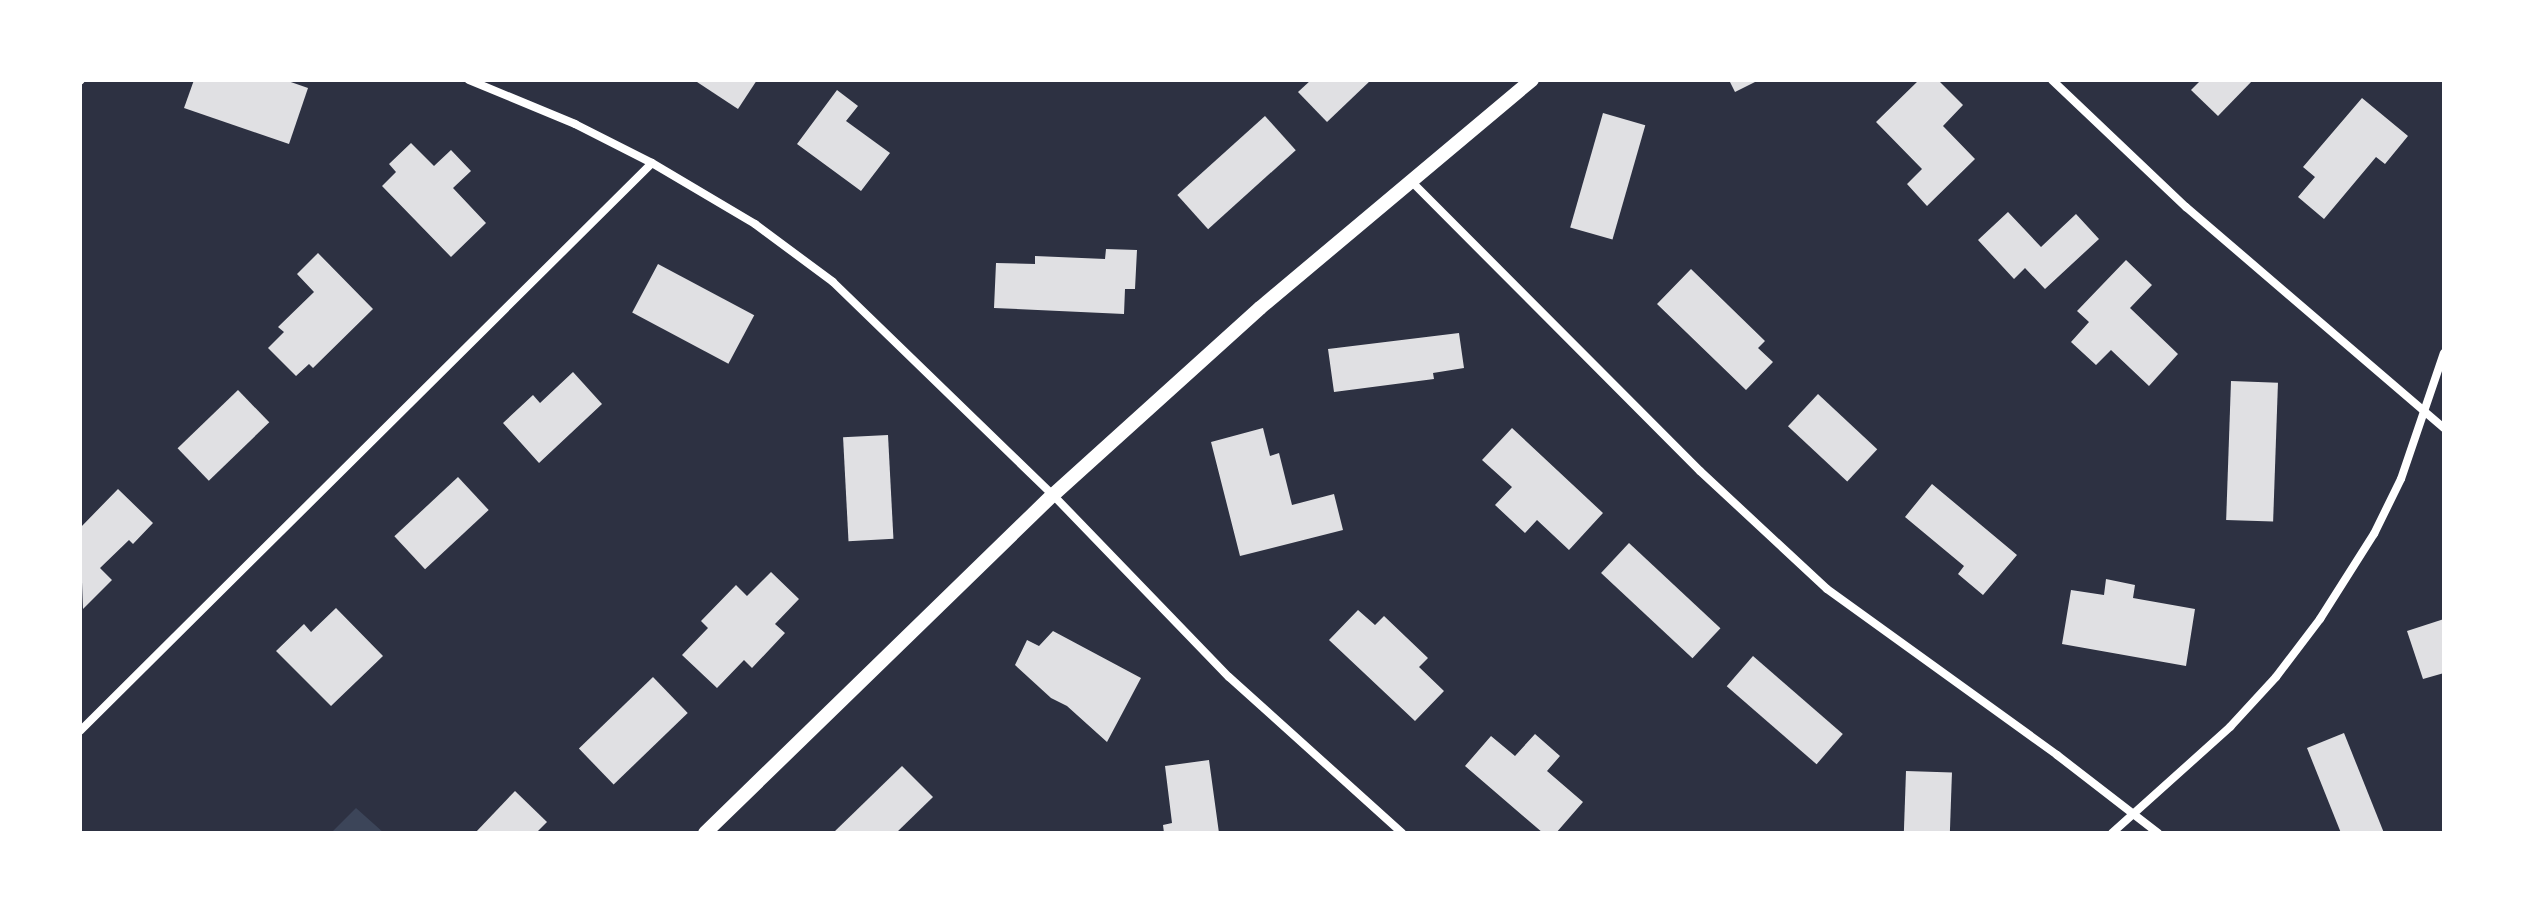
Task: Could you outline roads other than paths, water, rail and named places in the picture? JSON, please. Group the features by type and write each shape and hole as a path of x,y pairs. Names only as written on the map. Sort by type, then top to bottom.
{"street":[{"path":"469,80 575,124 652,163 755,224 833,282 1053,495 1229,677 1402,833"},
{"path":"705,833 1053,495 1410,180 1532,80"},
{"path":"2052,80 2186,207 2444,428"},
{"path":"80,731 652,163"},
{"path":"1410,180 1700,471 1827,589 2158,833"},
{"path":"2112,833 2230,727 2276,677 2320,619 2374,534 2401,479 2444,353"}]}
